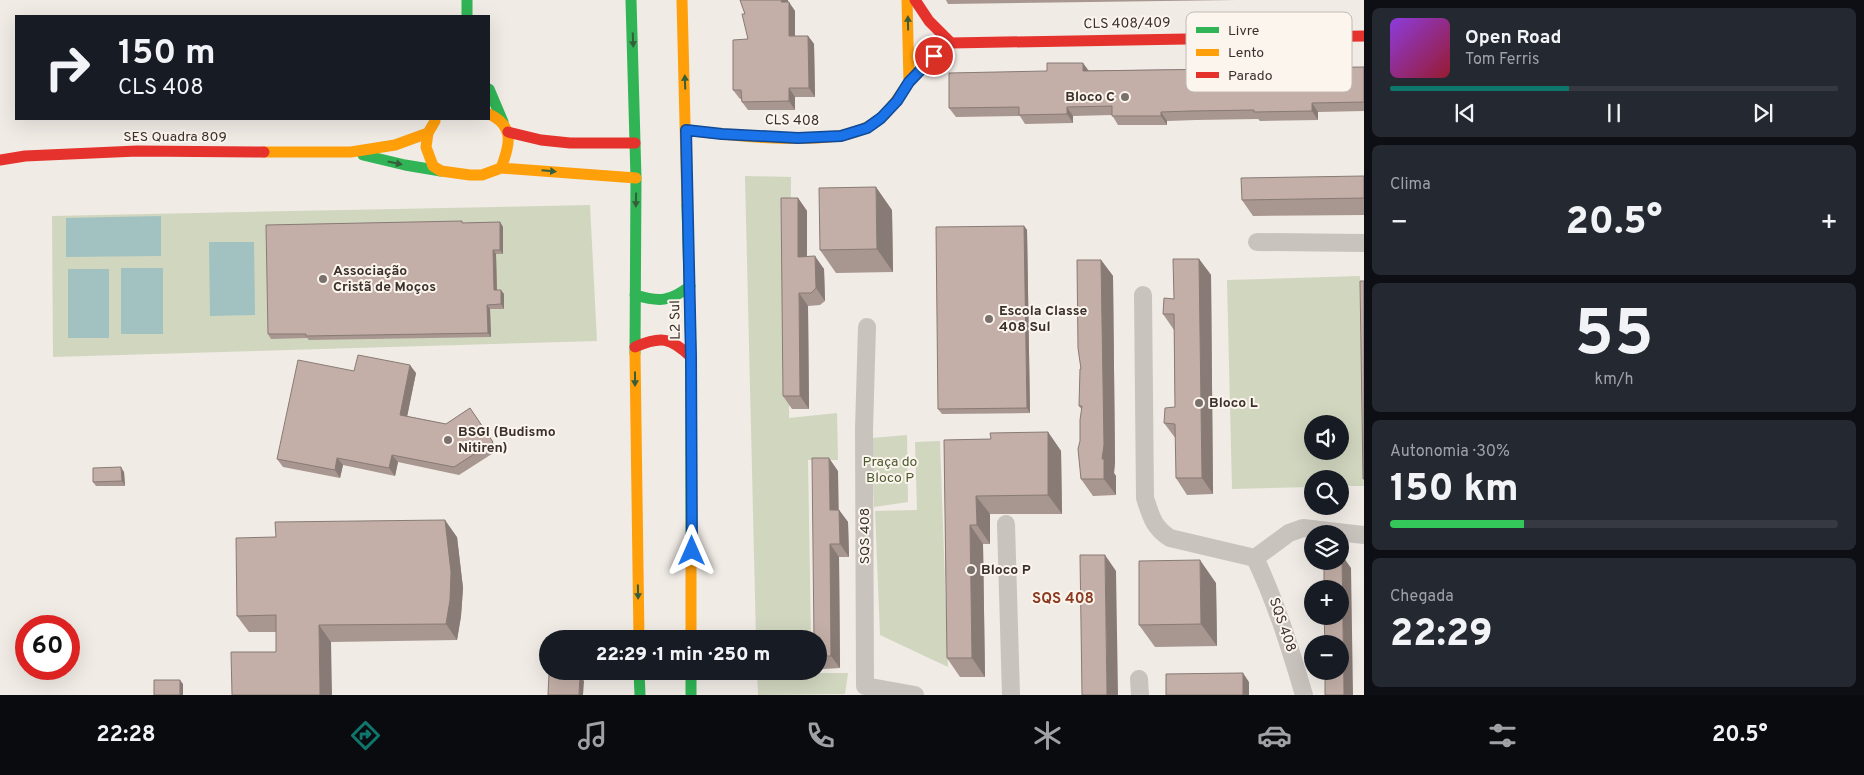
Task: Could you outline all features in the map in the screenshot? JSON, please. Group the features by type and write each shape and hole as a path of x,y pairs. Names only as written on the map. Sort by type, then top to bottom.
{"street":[{"path":"467,0 467,15"},
{"path":"631,0 636,178 635,347 639,630"},
{"name":"L2 Sul","path":"682,0 690,286 691,630"},
{"path":"907,0 909,82"},
{"path":"915,0 929,21 951,44"},
{"name":"CLS 408/409","path":"951,44 1186,39"},
{"name":"CLS 408","path":"686,130 798,138 841,136 867,128 881,118 897,101 909,82 934,56 951,44"},
{"path":"490,91 506,127 505,158 501,168 636,178"},
{"path":"490,115 506,127 541,140 570,143 635,143"},
{"path":"435,120 428,132 426,146 433,166 441,171"},
{"name":"SES Quadra 809","path":"0,160 24,156 137,151 350,152 396,145 428,132"},
{"name":"SES Quadra 809","path":"350,152 396,164 441,171 482,175 501,168"},
{"path":"1257,242 1364,243"},
{"path":"635,295 662,301 680,296 690,286"},
{"path":"1143,295 1145,498 1152,519 1160,531 1170,538 1254,558 1290,533 1303,528 1364,535"},
{"name":"SQS 408","path":"867,327 864,429 865,690 915,695"},
{"path":"635,347 654,339 665,338 679,345 691,357"},
{"path":"1006,524 1011,695"},
{"name":"SQS 408","path":"1254,558 1270,590 1284,627 1304,695"},
{"path":"686,694 690,680"},
{"path":"640,692 650,695"}],"green space":[{"path":"745,176 791,177 789,418 837,413 838,460 808,460 811,630 756,630"},
{"name":"Associação Cristã de Moços","path":"590,205 597,341 53,357 52,216"},
{"path":"1360,276 1364,486 1349,486 1349,470 1304,470 1304,487 1232,489 1227,280"},
{"name":"Praça do Bloco P","path":"907,435 908,502 874,507 872,438"},
{"path":"940,441 948,667 880,635 875,511 917,510 915,442"},
{"path":"827,673 848,673 845,694 758,695 757,680 827,680"}],"water":[{"path":"161,216 161,256 66,257 66,218"},
{"path":"209,242 254,242 255,315 210,316"},
{"path":"121,268 163,268 163,334 121,334"},
{"path":"68,269 109,269 109,338 68,338"}],"building":[{"path":"740,0 782,0 781,2 789,2 789,36 808,36 809,88 789,88 789,101 742,102 741,90 733,90 733,40 748,39 742,14 745,14"},
{"path":"1047,63 1083,63 1083,71 1186,70 1186,92 1352,92 1352,67 1364,67 1364,102 1312,103 1312,111 1190,111 1161,112 1161,116 1112,116 1112,106 1067,107 1067,114 1019,115 1019,107 949,108 949,73 1047,71"},
{"path":"1364,176 1364,198 1242,200 1241,178"},
{"path":"876,187 877,249 820,250 819,188"},
{"path":"781,198 798,198 798,257 815,256 816,288 811,293 799,293 800,396 783,396"},
{"path":"462,221 462,223 500,222 500,250 493,250 494,290 501,290 501,304 487,305 488,333 306,336 306,334 268,334 266,225"},
{"name":"Escola Classe 408 Sul","path":"1024,226 1027,408 938,409 936,227"},
{"path":"1173,259 1199,259 1202,478 1176,478 1175,424 1164,423 1165,408 1175,407 1174,314 1163,314 1164,298 1174,299"},
{"path":"1077,260 1101,260 1104,445 1102,459 1104,459 1104,479 1081,479 1078,449 1082,406 1079,406 1081,369 1078,348"},
{"path":"1360,281 1364,281 1364,479 1363,479"},
{"path":"358,355 410,365 400,415 446,424 470,408 493,442 454,467 392,455 389,468 337,458 335,470 277,459 298,360 354,371"},
{"path":"1048,432 1048,495 976,496 977,525 970,525 972,658 947,658 944,440 991,439 990,433"},
{"path":"812,458 829,458 830,510 839,510 840,544 830,544 831,656 827,656 827,630 814,630"},
{"path":"121,467 122,481 93,482 93,468"},
{"path":"445,520 451,572 450,600 446,624 319,625 320,695 232,695 231,652 276,652 276,615 237,616 236,538 276,537 275,522"},
{"path":"1080,555 1105,555 1107,695 1082,695"},
{"path":"1200,560 1201,624 1139,625 1139,561"},
{"path":"1324,570 1342,570 1342,580 1324,580"},
{"path":"1324,625 1343,625 1343,635 1325,635"},
{"path":"1243,673 1243,695 1166,695 1166,674"},
{"path":"154,680 180,680 180,695 154,695"},
{"path":"549,680 580,680 579,695 548,695"},
{"path":"1325,680 1344,680 1344,695 1325,695"}],"traffic: fast":[{"path":"467,0 467,15"},
{"path":"631,0 636,178 635,353"},
{"path":"490,91 503,122"},
{"path":"363,155 441,171"},
{"path":"687,205 691,357 691,552"},
{"path":"635,295 651,299 664,299 670,298 690,286"},
{"path":"639,680 640,695"},
{"path":"691,680 691,695"}],"traffic: slow":[{"path":"682,0 687,205"},
{"path":"907,0 909,82"},
{"path":"686,130 782,138 820,138 856,132 881,118 919,71 951,43"},
{"path":"435,121 428,133 426,147 433,166 441,171 482,175 501,168 507,152 507,130 503,124 490,115"},
{"path":"264,152 351,152 395,145 428,133"},
{"path":"501,168 636,178"},
{"path":"635,353 639,630"},
{"path":"691,552 691,630"}],"traffic: jam":[{"path":"915,0 929,21 951,43"},
{"path":"1352,36 1364,36"},
{"path":"951,43 1186,39"},
{"path":"508,132 541,140 570,143 635,143"},
{"path":"0,160 25,156 137,151 264,152"},
{"path":"635,347 652,341 665,340 677,345 691,357"}],"place":[{"name":"Bloco C","path":"1125,97"},
{"name":"Associação Cristã de Moços","path":"323,279"},
{"name":"Escola Classe 408 Sul","path":"989,319"},
{"name":"Bloco L","path":"1199,403"},
{"name":"BSGI (Budismo Nitiren)","path":"448,440"},
{"name":"Bloco P","path":"971,570"}],"district":[{"name":"SQS 408","path":"1063,599"}],"route":[{"path":"692,551 690,286 686,130 798,138 841,136 867,128 881,118 897,101 909,82 934,56"}]}
